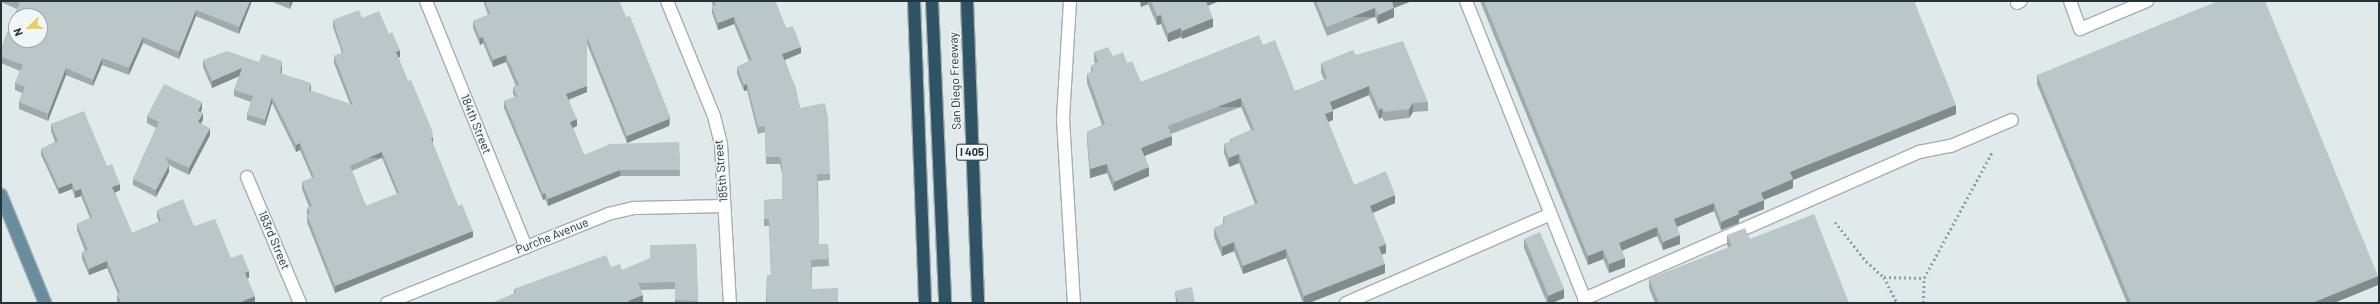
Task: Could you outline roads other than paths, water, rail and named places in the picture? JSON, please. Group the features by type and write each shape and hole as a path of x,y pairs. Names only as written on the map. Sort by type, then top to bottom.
{"highway":[{"path":"914,1 925,303"},
{"path":"932,1 945,303"},
{"name":"San Diego Freeway","path":"966,1 978,303"}],"main road":[{"path":"1,195 45,303"}],"street":[{"name":"184th Street","path":"426,1 526,247"},
{"name":"185th Street","path":"667,1 714,116 720,144 730,303"},
{"path":"1070,1 1063,119 1074,303"},
{"path":"1466,1 1585,301 1919,152 1951,146 2012,120"},
{"path":"2070,1 2080,29 2147,1"},
{"name":"183rd Street","path":"247,177 300,303"},
{"name":"Purche Avenue","path":"387,303 608,214 635,208 724,206"},
{"path":"1346,303 1551,214"}]}
